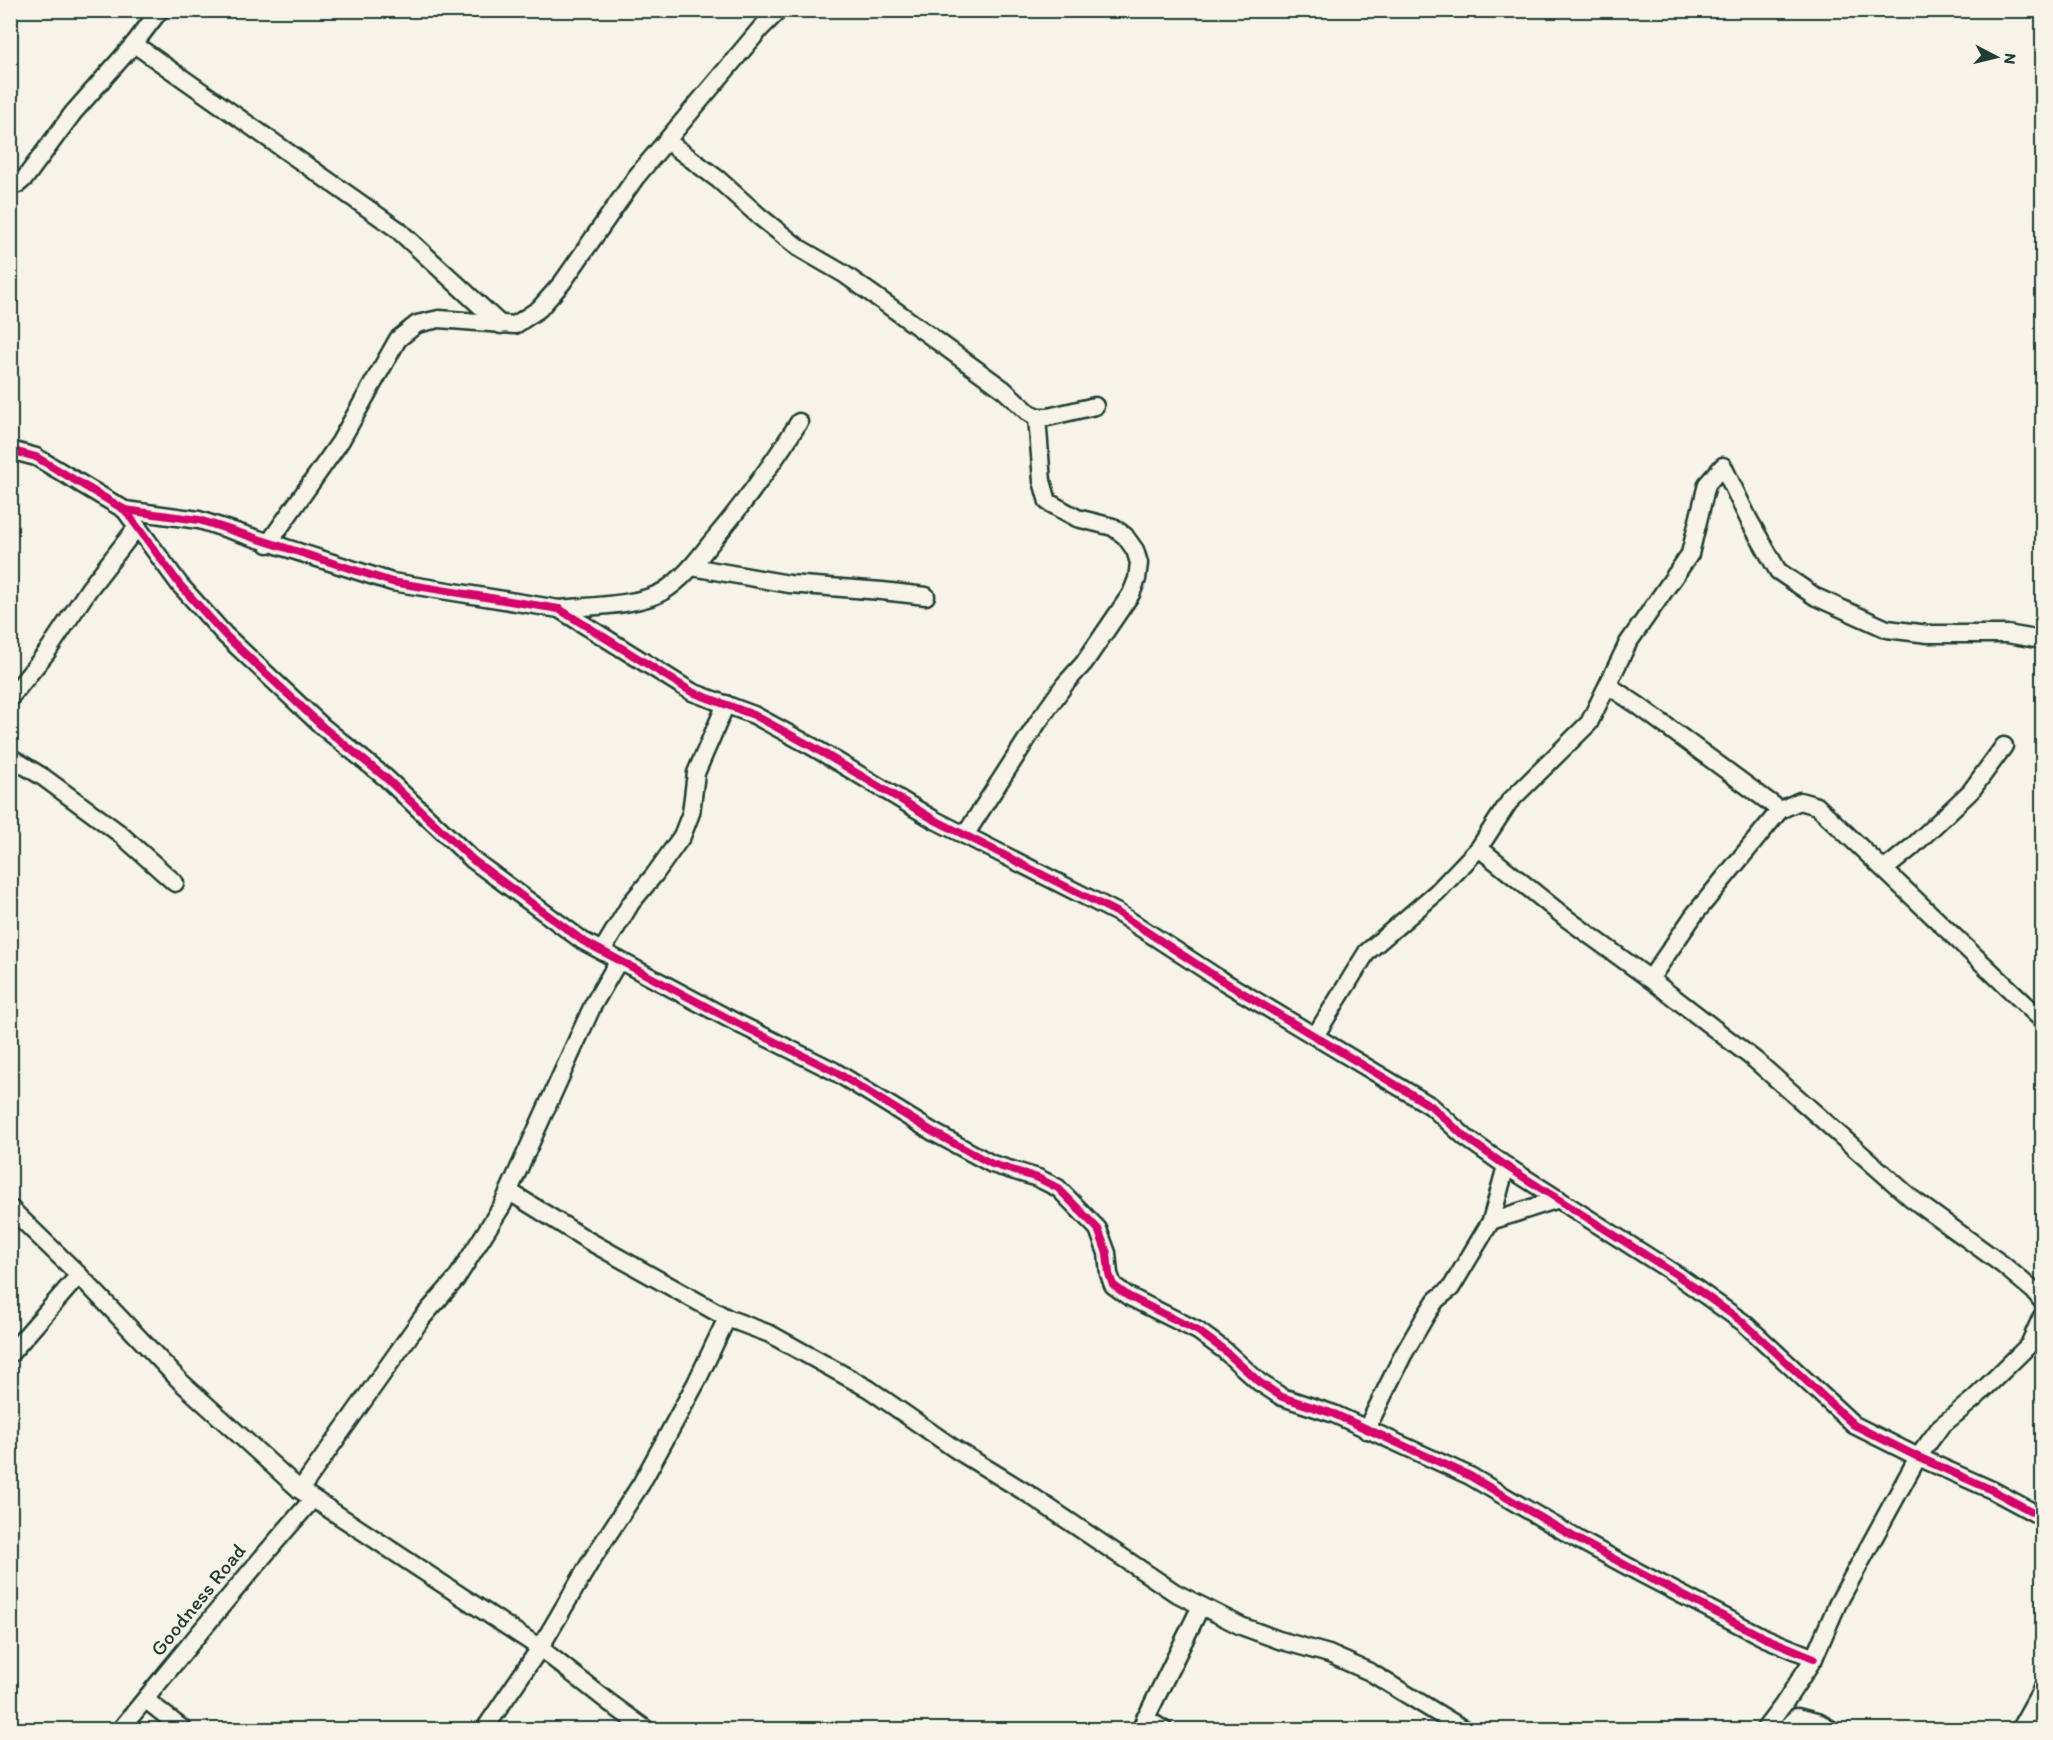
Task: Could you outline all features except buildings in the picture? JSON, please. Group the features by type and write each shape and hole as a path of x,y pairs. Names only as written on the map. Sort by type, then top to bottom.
{"street":[{"path":"10,184 18,184 25,178 73,113 134,44 160,10"},
{"path":"268,544 340,442 398,339 417,324 439,319 515,325 539,309 562,283 636,177 761,28 779,10"},
{"path":"134,44 397,229 501,325"},
{"path":"667,141 719,180 800,248 844,274 896,311 1003,389 1037,417 1071,413 1095,406"},
{"path":"965,835 1038,722 1065,684 1084,663 1131,594 1137,579 1139,563 1135,550 1125,536 1113,527 1077,518 1048,502 1041,481 1037,417"},
{"path":"125,510 199,520 392,582 559,609 642,600 678,581 692,567 772,464 799,422"},
{"path":"10,450 36,458 125,510 180,585 225,634 322,727 386,778 473,860 583,941 737,1023 834,1071 933,1132 992,1164 1038,1178 1058,1188 1098,1230 1107,1253 1109,1274 1113,1285 1128,1296 1198,1331 1224,1350 1259,1382 1282,1397 1334,1414 1470,1476 1641,1573 1763,1636 1814,1658"},
{"path":"1315,1036 1367,952 1437,892 1479,848 1509,802 1589,723 1628,643 1690,554 1707,484 1723,466 1749,520 1778,571 1816,597 1887,629 1928,634 2007,634 2043,640"},
{"path":"10,698 47,652 89,589 138,527"},
{"path":"692,567 789,584 926,596"},
{"path":"559,609 692,692 754,715 933,819 1118,913 1218,978 1431,1106 1465,1137 1506,1166 1677,1275 1744,1323 1854,1425 1992,1490 2043,1517"},
{"path":"1609,686 1780,810"},
{"path":"603,951 631,903 656,874 682,836 691,813 696,773 726,705"},
{"path":"1885,869 1912,847 1971,791 2004,746"},
{"path":"10,757 43,777 119,833 175,883"},
{"path":"1650,979 1694,915 1780,810 1800,801 1817,806 2043,1020"},
{"path":"1479,848 1566,918 1755,1060 1911,1198 2003,1265 2043,1301"},
{"name":"Goodness Road","path":"120,1730 261,1557 306,1495 422,1318 456,1279 510,1192 593,1005 620,960"},
{"path":"1366,1430 1419,1326 1436,1300 1451,1288 1491,1221 1506,1166"},
{"path":"510,1192 589,1241 728,1318 770,1334 869,1389 955,1449 1030,1495 1165,1586 1241,1626 1329,1654 1370,1672 1465,1730"},
{"path":"1491,1221 1559,1199"},
{"path":"10,1208 79,1275 181,1382 306,1495 540,1648 647,1730"},
{"path":"10,1354 79,1275"},
{"path":"1764,1730 1814,1658 1837,1605 1918,1457 1941,1426 1975,1398 2029,1345 2043,1316"},
{"path":"484,1730 540,1648 591,1561 641,1484 696,1383 728,1318"},
{"path":"1164,1730 1143,1724 1201,1606"},
{"path":"2019,1730 2043,1689"},
{"path":"146,1700 184,1730"},
{"path":"1784,1730 1797,1717 1820,1723 1832,1730"}],"cycle path":[{"path":"10,450 36,457 125,510 199,520 392,582 559,609 692,692 754,715 813,747 933,819 1118,913 1218,978 1431,1106 1465,1137 1506,1166 1677,1275 1744,1323 1854,1425 1992,1490 2042,1517"},
{"path":"125,510 180,585 225,635 323,727 386,778 473,860 583,941 737,1023 834,1071 933,1132 992,1164 1038,1178 1058,1188 1098,1229 1107,1253 1109,1274 1113,1285 1128,1296 1198,1331 1224,1350 1259,1382 1282,1397 1334,1414 1470,1476 1640,1573 1763,1637 1814,1658"}]}
